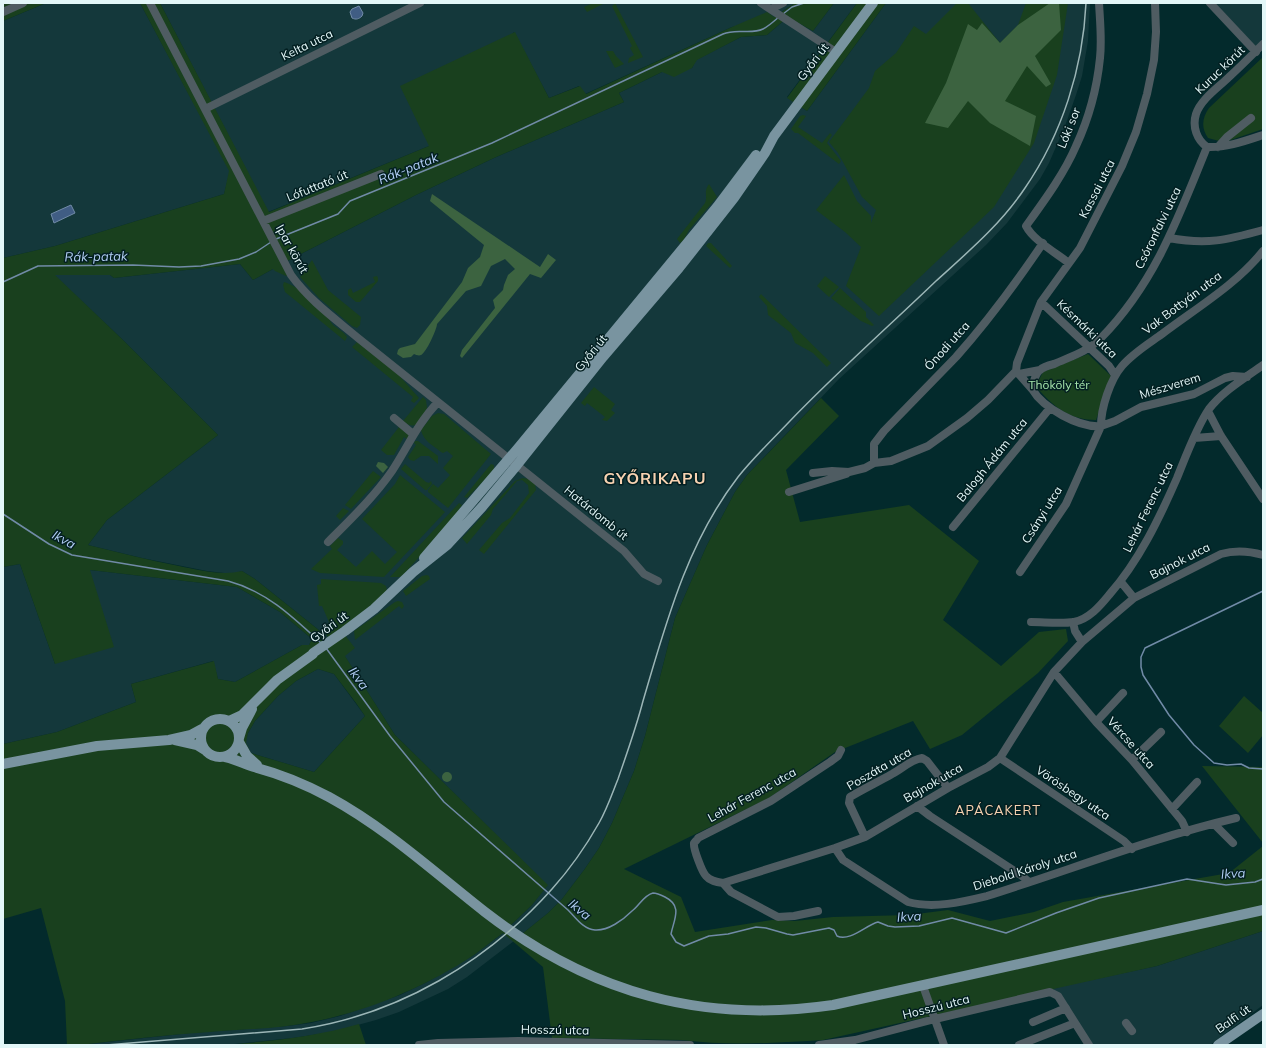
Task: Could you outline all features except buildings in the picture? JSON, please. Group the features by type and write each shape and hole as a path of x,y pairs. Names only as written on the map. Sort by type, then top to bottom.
{"main road":[{"name":"Győri út","path":"229,721 242,715 288,671 374,609 413,572 447,545 513,462 680,268 734,198 765,153 774,136 873,3"},
{"name":"Győri út","path":"239,740 242,728 257,699"},
{"path":"3,764 97,746 169,740 191,735 207,723 220,718 229,721 235,726 246,756 262,769"},
{"path":"202,728 200,737 205,750"},
{"path":"169,740 197,745 213,756 233,758 294,780 322,793 361,816 408,850 518,936 550,956 595,978 616,986 658,999 694,1006 773,1011 801,1010 833,1005 1263,910"},
{"path":"225,757 234,750 239,740"},
{"name":"Balfi út","path":"1218,1045 1263,1014"}],"street":[{"path":"3,12 23,3"},
{"name":"Ipar körút","path":"150,3 275,246 291,275 298,284 317,304 513,462"},
{"name":"Kelta utca","path":"205,109 420,3"},
{"path":"761,3 836,52"},
{"path":"778,14 783,3"},
{"name":"Lóki sor","path":"1043,243 1026,226 1061,173 1076,147 1088,117 1095,91 1100,57 1099,3"},
{"name":"Kassai utca","path":"1017,373 1018,363 1041,302 1080,248 1122,166 1136,132 1147,94 1154,60 1156,32 1155,3"},
{"path":"1210,3 1256,52"},
{"name":"Kuruc körút","path":"1207,147 1198,139 1196,134 1195,122 1199,108 1211,94 1263,44"},
{"path":"1218,147 1227,137 1251,118"},
{"path":"1207,147 1218,147 1263,135"},
{"name":"Csóronfalvi utca","path":"1089,349 1102,337 1131,303 1159,258 1188,195 1207,147"},
{"name":"Lófuttató út","path":"263,221 381,174"},
{"path":"1169,238 1205,242 1236,238 1263,230"},
{"path":"1043,243 1069,263"},
{"name":"Ónodi utca","path":"874,463 874,444 956,357 1000,304 1043,243"},
{"name":"Vak Bottyán utca","path":"1115,375 1130,357 1219,292 1243,272 1263,251"},
{"name":"Késmárki utca","path":"1041,302 1108,366 1115,375"},
{"path":"789,492 865,468 874,463 891,461 907,456 928,446 967,418 1017,373 1040,370 1089,349"},
{"name":"Lehár Ferenc utca","path":"1031,622 1073,622 1088,616 1099,607 1121,582 1140,552 1153,528 1208,411 1219,399 1263,365"},
{"path":"1032,389 1034,379 1040,370"},
{"path":"1017,373 1043,403 1050,408 1073,420 1094,426 1101,426 1102,412 1115,375"},
{"name":"Mészverem","path":"1101,426 1141,407 1194,394 1225,378 1233,376 1247,377"},
{"path":"328,542 381,485 394,468 413,434 438,402"},
{"name":"Balogh Ádám utca","path":"954,527 1050,408"},
{"path":"1208,411 1221,436 1263,499"},
{"path":"394,418 413,434"},
{"name":"Csányi utca","path":"1020,572 1066,504 1101,426"},
{"path":"1194,438 1221,436"},
{"name":"Határdomb út","path":"513,462 624,551 644,574 658,580"},
{"path":"813,473 832,471 850,472"},
{"name":"Bajnok utca","path":"723,883 835,848 865,837 988,766 1000,758 1054,672 1082,642 1134,598 1221,554 1229,552 1243,552 1263,555"},
{"path":"1121,582 1134,598"},
{"path":"1073,622 1075,631 1082,642"},
{"name":"Vércse utca","path":"1054,672 1096,722 1132,760 1182,821 1187,832"},
{"path":"1096,722 1123,693"},
{"path":"1132,760 1161,732"},
{"name":"Lehár Ferenc utca","path":"723,883 713,881 706,876 694,846 694,843 698,838 771,801 838,756 841,750"},
{"name":"Poszáta utca","path":"865,837 849,803 850,797 893,774 915,759 922,758 927,761 948,788"},
{"name":"Vörösbegy utca","path":"1000,758 1124,841 1132,849"},
{"path":"1172,809 1197,782"},
{"path":"917,806 1029,882"},
{"name":"Diebold Károly utca","path":"835,848 843,860 908,902 917,905 938,904 969,901 987,896 1132,849 1236,818"},
{"path":"1214,824 1232,843"},
{"path":"723,883 731,892 778,917 794,916 818,911"},
{"path":"923,986 944,1045"},
{"name":"Hosszú utca","path":"819,1045 856,1042 935,1019 1050,992 1058,996 1066,1008"},
{"path":"1033,1022 1066,1008 1089,1045"},
{"path":"1020,1045 1075,1023"},
{"path":"1126,1023 1132,1031"},
{"name":"Hosszú utca","path":"419,1045 511,1041 575,1044 690,1045"}],"shaded area":[{"path":"46,3 140,3 230,171 224,194 55,246 3,258 3,21"},
{"path":"160,3 795,3 774,17 732,27 585,94 579,86 549,98 514,32 429,146 268,212"},
{"path":"834,3 857,3 787,97 807,111 886,3 1090,3 1088,41 1082,76 1076,95 1065,126 1049,163 1040,179 1007,223 986,245 839,379 747,475 735,492 707,545 675,618 645,736 634,771 612,823 599,848 562,899 548,913 522,934 511,925 532,905 547,885 395,735 344,655 326,639 320,631 255,579 242,571 232,574 207,571 88,545 107,520 218,435 123,340 54,275 110,275 114,278 240,264 253,280 416,195 494,158 624,102 619,93 662,72 692,68 696,60 741,37 767,35 788,17 813,31"},
{"path":"1215,3 1263,3 1263,41 1257,48"},
{"path":"20,564 55,664 90,570 237,587 280,612 312,639 309,645 302,645 235,682 218,679 213,661 131,684 136,702 57,732 3,744 3,567"},
{"path":"318,669 334,674 365,716 314,772 251,753 245,743 248,733 255,721 278,696 296,681"},
{"path":"1263,931 1263,1005 1210,1045 1088,1045 1053,988 1157,966"},
{"path":"503,933 514,941 467,977 448,989 399,1012 332,1032 293,1038 225,1045 80,1045 190,1033 287,1026 311,1023 340,1016 400,995 427,982 474,955"}],"green space":[{"path":"3,3 46,3 3,21"},
{"path":"140,3 160,3 269,212 429,146 400,86 515,32 549,98 580,86 586,94 767,12 774,17 795,3 834,3 813,31 788,17 767,35 741,37 697,60 692,68 674,77 662,72 619,93 624,102 494,158 416,195 291,259 282,264 288,275 286,276 273,269 253,280 240,264 114,278 110,275 55,275 123,340 218,435 107,520 88,545 202,571 227,573 242,571 255,579 320,631 326,639 328,637 322,630 329,622 322,606 319,606 317,585 321,584 321,579 381,583 386,586 387,591 376,603 341,630 355,648 345,656 395,735 548,885 532,905 511,925 522,934 548,913 562,899 599,848 612,823 634,771 645,736 675,618 707,545 735,492 747,475 821,398 839,416 786,470 800,522 909,505 979,561 943,620 1001,666 1039,632 1066,629 1068,641 1038,673 962,735 930,749 913,721 835,752 769,798 624,869 681,897 695,932 772,920 795,921 833,917 909,915 948,910 990,921 1034,912 1063,902 1229,873 1263,846 1263,931 1157,966 823,1040 770,1043 717,1043 682,1040 552,1038 543,967 503,933 455,967 416,987 375,1004 333,1017 299,1024 274,1027 67,1045 65,1001 41,908 3,919 3,744 57,732 136,702 131,684 214,661 218,679 235,682 302,645 309,645 312,639 280,612 237,587 90,570 114,647 55,664 20,564 3,567 3,258 55,246 224,194 229,171","holes":["318,669 334,674 365,716 314,772 251,753 246,743 248,733 255,721 278,696 296,681"]},
{"path":"593,3 605,3 587,12 584,7"},
{"path":"613,3 615,3 643,57 628,63 629,58 634,55 630,48 632,46 612,6 614,5"},
{"path":"857,3 886,3 807,111 787,98"},
{"path":"957,3 968,3 1000,43 1018,25 1026,3 1068,3 1057,75 1034,143 994,207 879,316 846,286 861,247 845,232 816,210 844,175 857,201 871,216 871,223 876,210 862,197 838,153 829,142 869,88 875,71 896,53 914,26 926,34"},
{"path":"1050,3 1059,3 1061,30 1035,56 1051,84 1046,87 1027,66 1005,101 1036,116 1030,146 990,123 968,101 948,128 925,123 946,83 968,24 977,30 982,23 1000,43 1018,25"},
{"path":"606,51 613,51 624,64 615,68"},
{"path":"1263,57 1263,129 1219,144 1219,141 1208,138 1203,127 1203,123 1209,108"},
{"path":"800,116 806,116 798,127 822,143 830,133 832,135 827,143 841,161 839,164 791,129"},
{"path":"709,184 717,197 680,243 677,239 705,203 706,189"},
{"path":"432,194 540,267 548,254 556,260 541,278 530,274 462,358 460,356 462,350 495,308 493,300 503,290 508,275 515,269 505,259 491,266 481,286 466,291 437,324 431,341 421,355 414,354 411,357 403,358 397,354 400,348 415,344 462,282 468,268 480,257 484,245 430,201"},
{"path":"708,243 711,243 732,266 730,268 706,246"},
{"path":"312,260 328,290 361,317 360,325 357,328 352,326 319,298 300,277"},
{"path":"377,276 378,281 360,302 356,302 348,295 348,290 351,288 353,293 375,282 373,277"},
{"path":"825,276 839,287 829,297 817,286"},
{"path":"284,282 296,287 314,302 328,317 333,325 346,335 347,337 345,341 285,292 283,285"},
{"path":"840,288 866,312 866,317 874,325 872,326 861,321 831,298"},
{"path":"761,294 831,363 827,367 813,353 795,343 791,333 768,315 767,306 759,297"},
{"path":"357,342 396,372 419,398 414,403 411,401 413,397 352,347"},
{"name":"Thököly tér","path":"1088,354 1111,376 1096,420 1079,418 1064,412 1039,390 1039,380 1043,372"},
{"path":"594,387 615,404 611,410 615,413 607,421 602,420 605,417 587,403 585,406 581,403"},
{"path":"423,397 426,400 427,408 418,423 412,426 403,421"},
{"path":"438,413 444,414 491,454 448,508 428,492 428,490 433,484 438,488 450,475 443,468 453,456 447,451 443,453 441,452 429,443 422,434 421,430 432,416"},
{"path":"399,427 409,436 407,439 404,437 394,455 387,455 381,450"},
{"path":"415,441 418,441 438,456 438,464 429,456 421,456 414,461 410,460 408,457 416,445 414,443"},
{"path":"378,462 384,463 388,467 383,473 376,466"},
{"path":"405,464 426,482 429,483 431,481 432,484 427,490 425,490 401,469"},
{"path":"491,464 494,465 494,470 467,498 464,497"},
{"path":"373,471 381,477 351,509 345,505"},
{"path":"400,475 445,512 384,577 320,573 311,569 332,549 330,546 338,538 343,541 343,544 337,550 356,567 372,551 385,564 397,552 362,519 395,484"},
{"path":"523,478 529,479 535,484 536,490 484,554 479,550 502,523 510,518 529,493 528,485 522,480 517,481 493,509 491,515 467,544 462,538 515,481"},
{"path":"459,503 462,505 457,514 404,574 400,577 390,577"},
{"path":"343,508 349,511 340,520 336,516"},
{"path":"427,575 430,579 406,596 403,591 422,576"},
{"path":"398,601 402,602 404,606 402,609 399,606 355,640 354,631"},
{"path":"1244,696 1263,713 1263,735 1248,753 1219,726"},
{"path":"1202,766 1263,767 1263,843"},
{"path":"445,772 449,772 451,773 451,781 445,782 442,779 442,775"},
{"path":"359,1024 366,1045 225,1045 309,1035"}],"water":[{"path":"359,6 363,13 362,16 357,19 352,18 350,12 352,9"},
{"path":"71,205 75,213 54,223 51,214"}],"waterway":[{"name":"Rák-patak","path":"783,14 792,7 804,3"},
{"name":"Rák-patak","path":"276,239 338,214 350,201 492,143 723,34 728,32 758,31 779,17"},
{"name":"Rák-patak","path":"3,282 38,266 201,266 239,259 256,252 271,242"},
{"name":"Ikva","path":"3,514 49,544 72,555 228,581 242,585 255,591 278,606 321,643"},
{"name":"Ikva","path":"1263,591 1145,648 1141,657 1143,675 1169,715 1194,745 1214,763 1227,765 1241,764 1249,768 1263,769"},
{"name":"Ikva","path":"326,648 390,736 444,802 568,910 580,923 587,928 595,930 605,929 620,921 635,909 644,898 653,893 665,897 674,904 676,913 671,934 676,942 684,946 709,936 728,934 756,927 793,935 829,928 834,930 837,936 847,937 878,922 895,927 919,926 952,918 1006,933 1099,898 1187,879 1226,885 1255,882 1263,879"}],"railway":[{"path":"106,1045 302,1029 338,1022 373,1011 407,997 439,981 470,961 499,940 527,915 552,889 583,849 607,807 631,740 660,642 680,584 705,529 720,502 750,463 807,404 984,237 1016,201 1038,167 1060,123 1075,76 1084,27 1086,3"}],"district":[{"name":"GYŐRIKAPU","path":"655,478"},
{"name":"APÁCAKERT","path":"998,810"}]}
